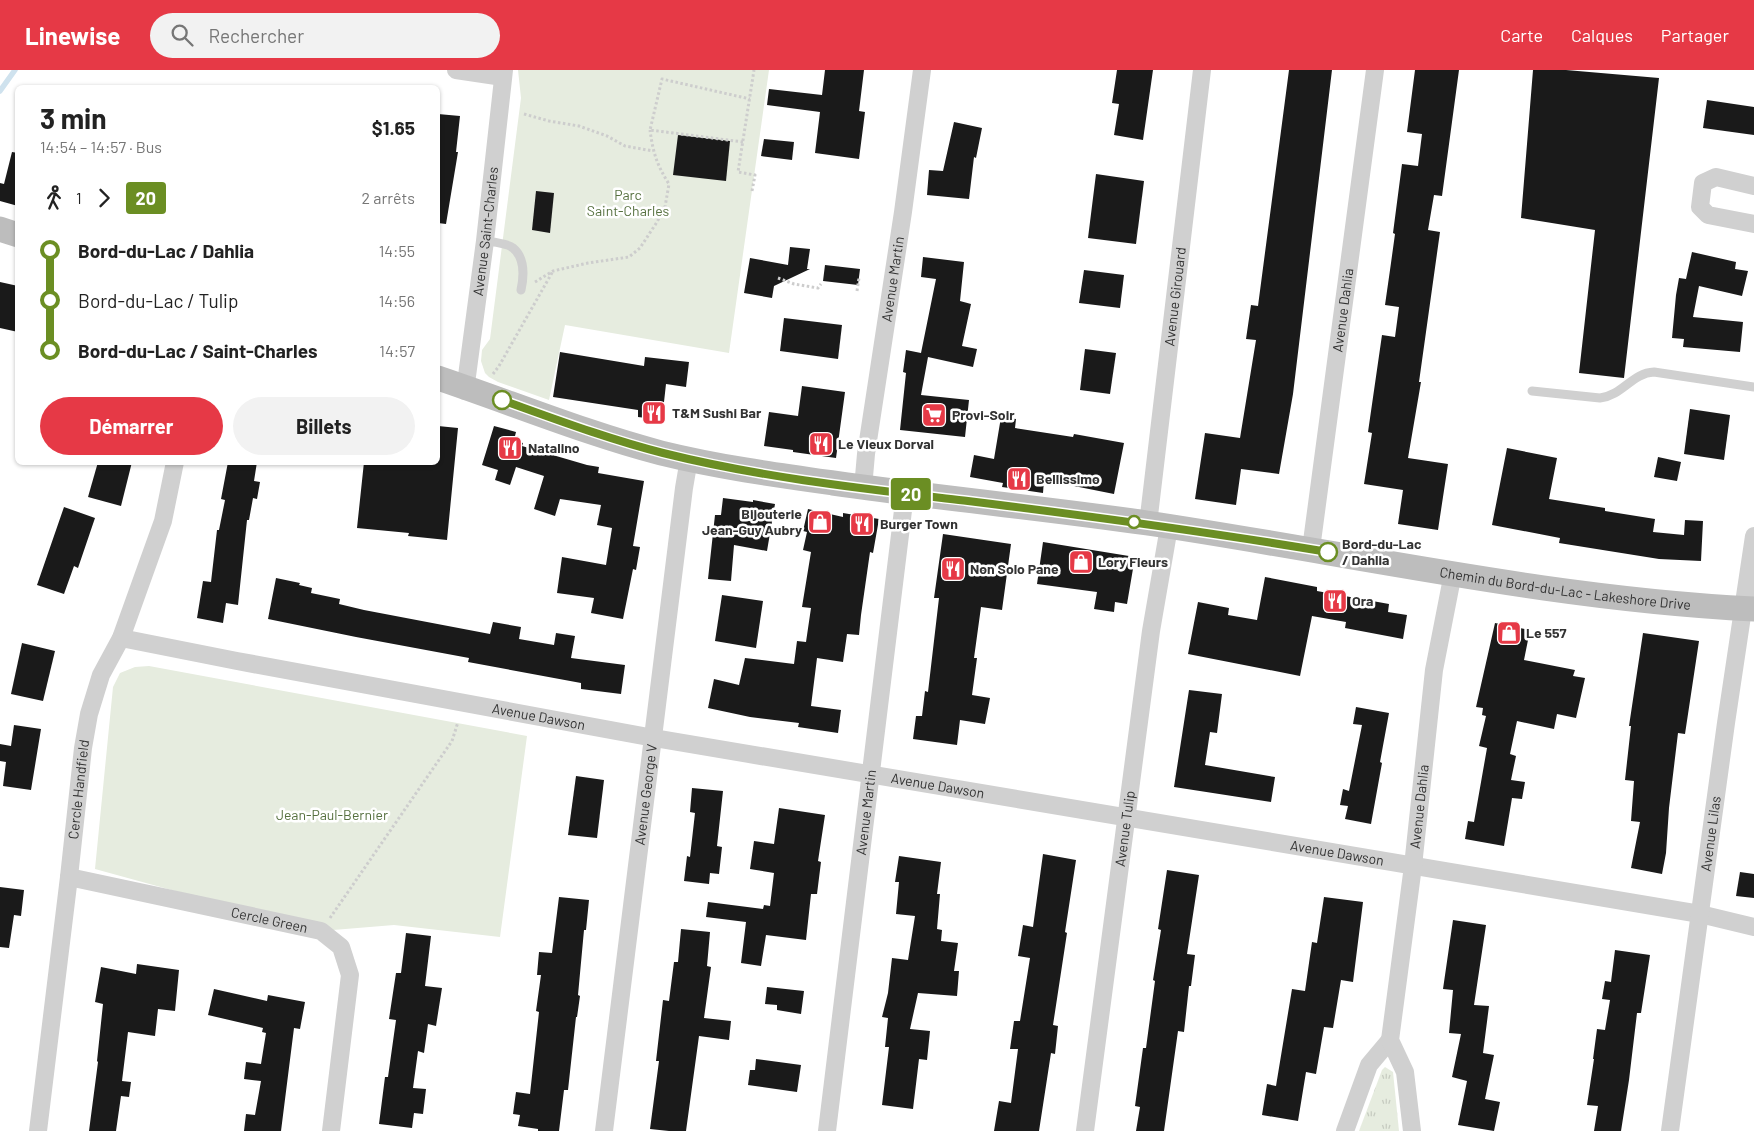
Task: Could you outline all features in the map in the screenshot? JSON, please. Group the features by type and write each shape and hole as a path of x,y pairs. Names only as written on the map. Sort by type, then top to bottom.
{"street":[{"path":"456,70 504,74"},
{"name":"Avenue Martin","path":"863,488 866,454 903,212 922,70"},
{"name":"Avenue Girouard","path":"1158,525 1202,70"},
{"name":"Avenue Dahlia","path":"1311,549 1375,70"},
{"name":"Avenue Saint-Charles","path":"465,389 485,241 504,74"},
{"path":"1754,186 1716,177 1703,183 1700,207 1708,215 1754,224"},
{"path":"0,229 15,235"},
{"name":"Chemin du Bord-du-Lac - Lakeshore Drive","path":"440,379 465,389 647,448 689,459 766,474 905,494 1158,525 1582,593 1673,604 1749,609"},
{"name":"Avenue George V","path":"604,1131 689,459"},
{"name":"Cercle Handfield","path":"38,1131 83,748 89,714 101,675 121,638 163,521 174,465"},
{"name":"Avenue Martin","path":"828,1131 905,494"},
{"name":"Avenue Tulip","path":"1085,1131 1151,632 1158,525"},
{"name":"Avenue Lilas","path":"1670,1131 1700,914 1749,609 1754,536"},
{"name":"Avenue Dahlia","path":"1390,1040 1413,866 1434,670 1453,573"},
{"name":"Avenue Dawson","path":"121,638 654,738 1127,816 1700,914 1754,927"},
{"name":"Cercle Green","path":"69,878 321,931 341,947 350,975 332,1131"},
{"path":"1345,1131 1369,1065 1390,1040 1405,1072 1412,1131"}],"lane":[{"path":"485,241 512,247 518,255 523,266 524,278 521,290"},
{"path":"1532,391 1600,398 1608,397 1616,394 1646,372 1754,387"}],"path":[{"path":"752,191 755,175 738,172 754,70"},
{"path":"489,377 499,366 553,271 588,263 629,257 640,248 665,206 669,184 659,168 653,151 650,130 662,79 750,99"},
{"path":"524,114 549,121 579,126 607,136 624,146 653,151"},
{"path":"650,130 743,142"},
{"path":"778,278 794,284 818,288 821,284"},
{"path":"857,291 859,278"},
{"path":"321,931 452,741 458,722"}],"green space":[{"name":"Parc Saint-Charles","path":"518,70 769,70 729,353 565,325 549,400 498,382 485,373 481,361 482,350 490,339 521,98"},
{"name":"Jean-Paul-Bernier","path":"149,666 527,736 500,937 394,925 321,931 95,869 113,687 120,673 135,667"},
{"path":"1385,1067 1393,1072 1399,1131 1359,1131 1382,1070"}],"building":[{"path":"825,70 864,70 859,111 865,112 859,159 815,153 820,112 767,105 769,89 822,95"},
{"path":"1117,70 1153,70 1143,140 1114,135 1119,104 1112,103"},
{"path":"1289,70 1332,70 1293,394 1279,474 1241,469 1236,505 1195,499 1205,433 1240,438 1256,340 1246,339 1251,305 1258,306"},
{"path":"1415,70 1459,70 1442,196 1434,195 1428,230 1440,232 1419,382 1421,382 1408,458 1448,464 1438,530 1398,524 1403,490 1364,484 1372,433 1368,432 1382,335 1395,337 1399,307 1385,305 1402,164 1418,166 1422,134 1407,132"},
{"path":"1533,70 1566,70 1659,78 1624,378 1579,373 1595,230 1521,218"},
{"path":"1707,100 1754,107 1754,135 1703,128"},
{"path":"440,114 460,116 456,152 458,152 446,224 440,223"},
{"path":"954,122 982,128 976,158 974,157 969,199 927,195 929,170 943,171"},
{"path":"678,135 730,141 726,181 673,175"},
{"path":"764,139 794,142 792,160 761,156"},
{"path":"12,152 15,152 15,205 0,201 0,183 4,184"},
{"path":"1096,174 1144,181 1136,244 1088,238"},
{"path":"536,191 554,193 550,233 532,230"},
{"path":"790,247 810,249 807,269 810,269 774,286 772,298 744,293 750,258 788,265"},
{"path":"1692,252 1736,262 1735,269 1748,271 1742,296 1699,286 1693,317 1743,322 1740,352 1683,347 1684,339 1672,338 1679,278 1686,279"},
{"path":"923,257 964,262 960,301 971,304 962,346 977,349 973,367 928,357 921,395 969,400 965,437 900,430 906,373 903,372 906,350 921,353 936,279 921,277"},
{"path":"825,265 860,269 858,285 823,281"},
{"path":"1084,270 1124,275 1120,308 1079,303"},
{"path":"0,282 15,285 15,331 0,328"},
{"path":"784,318 842,325 838,359 780,351"},
{"path":"1085,349 1116,353 1110,394 1080,390"},
{"path":"560,352 644,366 645,357 689,362 686,387 666,384 662,420 638,417 638,410 553,397"},
{"path":"802,386 845,392 836,458 764,446 769,412 798,416"},
{"path":"1690,409 1730,415 1724,460 1684,454"},
{"path":"1001,417 1016,419 1015,428 1073,437 1074,434 1124,443 1114,494 1044,480 1043,493 1002,487 1003,483 970,477 974,455 994,459"},
{"path":"440,426 458,428 447,540 408,536 409,533 357,528 364,465 440,465"},
{"path":"494,426 516,432 514,440 523,443 522,446 599,467 598,473 644,481 633,546 640,547 636,570 633,569 623,619 591,613 594,598 557,593 562,557 606,565 612,528 597,525 601,505 560,499 555,516 534,509 544,476 516,467 510,485 495,480 498,470 482,465"},
{"path":"1507,448 1557,458 1549,499 1605,508 1605,511 1655,519 1653,532 1684,535 1685,520 1703,521 1701,561 1659,559 1559,543 1560,538 1492,525"},
{"path":"1658,457 1681,462 1677,481 1654,477"},
{"path":"97,465 131,465 121,506 88,497"},
{"path":"227,465 257,465 254,481 260,482 257,499 253,498 249,520 247,520 238,605 226,603 223,623 197,618 203,581 211,582 217,530 219,530 225,500 221,499"},
{"path":"723,498 775,504 767,551 734,545 731,581 708,579 715,515 721,515"},
{"path":"64,507 95,518 78,568 74,566 64,594 37,585"},
{"path":"808,509 843,517 843,513 879,519 873,553 870,552 859,635 847,634 843,662 817,658 811,706 841,710 838,733 798,727 799,723 750,717 708,708 714,679 739,685 745,658 794,664 797,641 806,642 811,608 802,607 811,552 803,550 807,532 803,531"},
{"path":"943,534 1011,544 1002,610 981,607 974,658 977,658 972,695 990,698 985,724 960,720 957,745 913,739 916,716 922,716 925,691 928,692 939,598 934,598"},
{"path":"1043,542 1135,557 1127,604 1115,602 1114,612 1094,609 1097,592 1037,584"},
{"path":"1265,577 1317,587 1317,591 1389,604 1388,612 1407,615 1403,639 1345,628 1346,622 1312,616 1300,676 1188,654 1198,602 1229,608 1228,615 1257,620"},
{"path":"276,578 300,583 299,585 312,588 311,593 340,599 339,604 364,610 490,634 493,622 521,627 519,639 554,645 556,633 575,636 571,658 625,665 621,694 581,689 581,683 468,662 469,658 268,619"},
{"path":"722,595 763,601 756,648 715,641"},
{"path":"1495,623 1530,630 1524,660 1575,670 1573,676 1585,678 1576,718 1557,714 1554,729 1517,721 1510,754 1516,756 1511,780 1525,782 1522,799 1512,798 1504,846 1465,839 1468,821 1474,822 1487,748 1479,746 1486,716 1482,715 1483,708 1476,707"},
{"path":"1643,633 1699,641 1685,734 1678,733 1666,853 1662,874 1631,868 1640,822 1631,821 1634,781 1625,780 1631,726 1629,726"},
{"path":"22,643 55,651 43,701 11,694"},
{"path":"1189,690 1222,694 1217,733 1210,732 1205,765 1275,777 1271,802 1174,787"},
{"path":"1356,707 1389,713 1371,824 1345,819 1348,806 1340,805 1343,789 1349,791 1362,725 1353,724"},
{"path":"14,725 41,729 31,790 3,786 6,762 0,761 0,744 11,746"},
{"path":"576,776 604,780 597,838 568,835"},
{"path":"692,788 723,791 717,846 722,847 719,874 710,873 709,884 684,881 687,856 690,857 695,813 690,812"},
{"path":"779,808 825,815 818,861 821,862 817,894 811,894 806,940 766,935 761,966 741,963 746,922 706,917 708,902 763,909 764,905 770,906 774,873 750,869 754,841 774,844"},
{"path":"1043,854 1076,860 1053,1025 1058,1026 1055,1054 1051,1053 1039,1131 994,1131 999,1101 1011,1103 1018,1049 1010,1049 1014,1021 1020,1021 1030,958 1018,956 1023,925 1033,927"},
{"path":"899,856 941,862 937,894 940,894 937,929 942,930 941,941 958,943 954,971 959,971 957,996 918,993 910,1029 930,1031 927,1060 919,1059 913,1109 882,1105 889,1047 885,1047 888,1018 882,1017 888,993 892,958 908,960 915,916 896,914 899,882 895,882"},
{"path":"1167,870 1199,875 1187,954 1195,955 1191,986 1189,986 1184,1032 1178,1031 1164,1131 1136,1131 1140,1107 1135,1106 1143,1048 1146,1048 1155,981 1153,980 1161,930 1158,929"},
{"path":"1740,872 1754,874 1754,898 1736,896"},
{"path":"0,887 24,890 21,916 14,915 9,948 0,947"},
{"path":"559,897 589,900 586,930 584,930 578,995 580,996 568,1090 564,1090 559,1131 538,1131 538,1129 518,1126 520,1115 513,1114 516,1092 530,1094 539,1012 536,1011 541,975 537,975 539,952 552,953"},
{"path":"1324,897 1363,902 1353,982 1341,980 1333,1028 1324,1027 1316,1074 1306,1072 1298,1121 1262,1115 1267,1084 1276,1086 1292,989 1305,991 1312,942 1317,943"},
{"path":"1453,920 1486,925 1474,1005 1489,1006 1483,1053 1494,1055 1485,1099 1500,1102 1494,1131 1458,1125 1467,1081 1452,1077 1461,1034 1449,1033 1453,990 1443,989"},
{"path":"681,929 710,932 707,966 711,967 704,1018 731,1021 729,1040 699,1036 686,1131 650,1129 659,1061 656,1061 663,1000 669,1001 674,962 678,962"},
{"path":"406,933 431,936 425,986 442,988 436,1026 428,1024 424,1053 418,1051 413,1088 426,1089 423,1114 414,1113 412,1128 379,1124 385,1077 388,1077 396,1020 389,1019 396,973 401,973"},
{"path":"1615,950 1650,955 1641,1013 1637,1013 1621,1131 1594,1131 1598,1106 1587,1105 1597,1029 1605,1030 1610,1000 1602,999 1605,981 1611,982"},
{"path":"137,964 179,970 175,1011 158,1009 155,1036 128,1032 122,1081 131,1082 129,1097 121,1096 116,1131 89,1131 103,1004 95,1002 101,967 136,974"},
{"path":"767,987 804,991 801,1014 777,1010 777,1005 765,1004"},
{"path":"214,989 267,1001 268,995 305,1002 300,1029 294,1028 281,1131 244,1131 246,1114 255,1115 261,1081 244,1079 246,1062 261,1064 266,1033 262,1032 263,1028 208,1015"},
{"path":"756,1059 801,1065 797,1092 748,1085 750,1070 755,1070"}],"waterway":[{"path":"0,91 15,70"}],"bus line":[{"name":"20","path":"502,400 569,424 662,453 766,474 905,494 1148,524 1328,552"}],"place":[{"name":"T&M Sushi Bar","path":"654,413"},
{"name":"Provi-Soir","path":"934,415"},
{"name":"Le Vieux Dorval","path":"821,444"},
{"name":"Natalino","path":"510,448"},
{"name":"Bellissimo","path":"1019,479"},
{"name":"Bijouterie Jean-Guy Aubry","path":"820,522"},
{"name":"Burger Town","path":"862,524"},
{"name":"Bord-du-Lac / Dahlia","path":"1328,552"},
{"name":"Lory Fleurs","path":"1081,562"},
{"name":"Non Solo Pane","path":"953,569"},
{"name":"Ora","path":"1335,601"},
{"name":"Le 557","path":"1509,633"}]}
